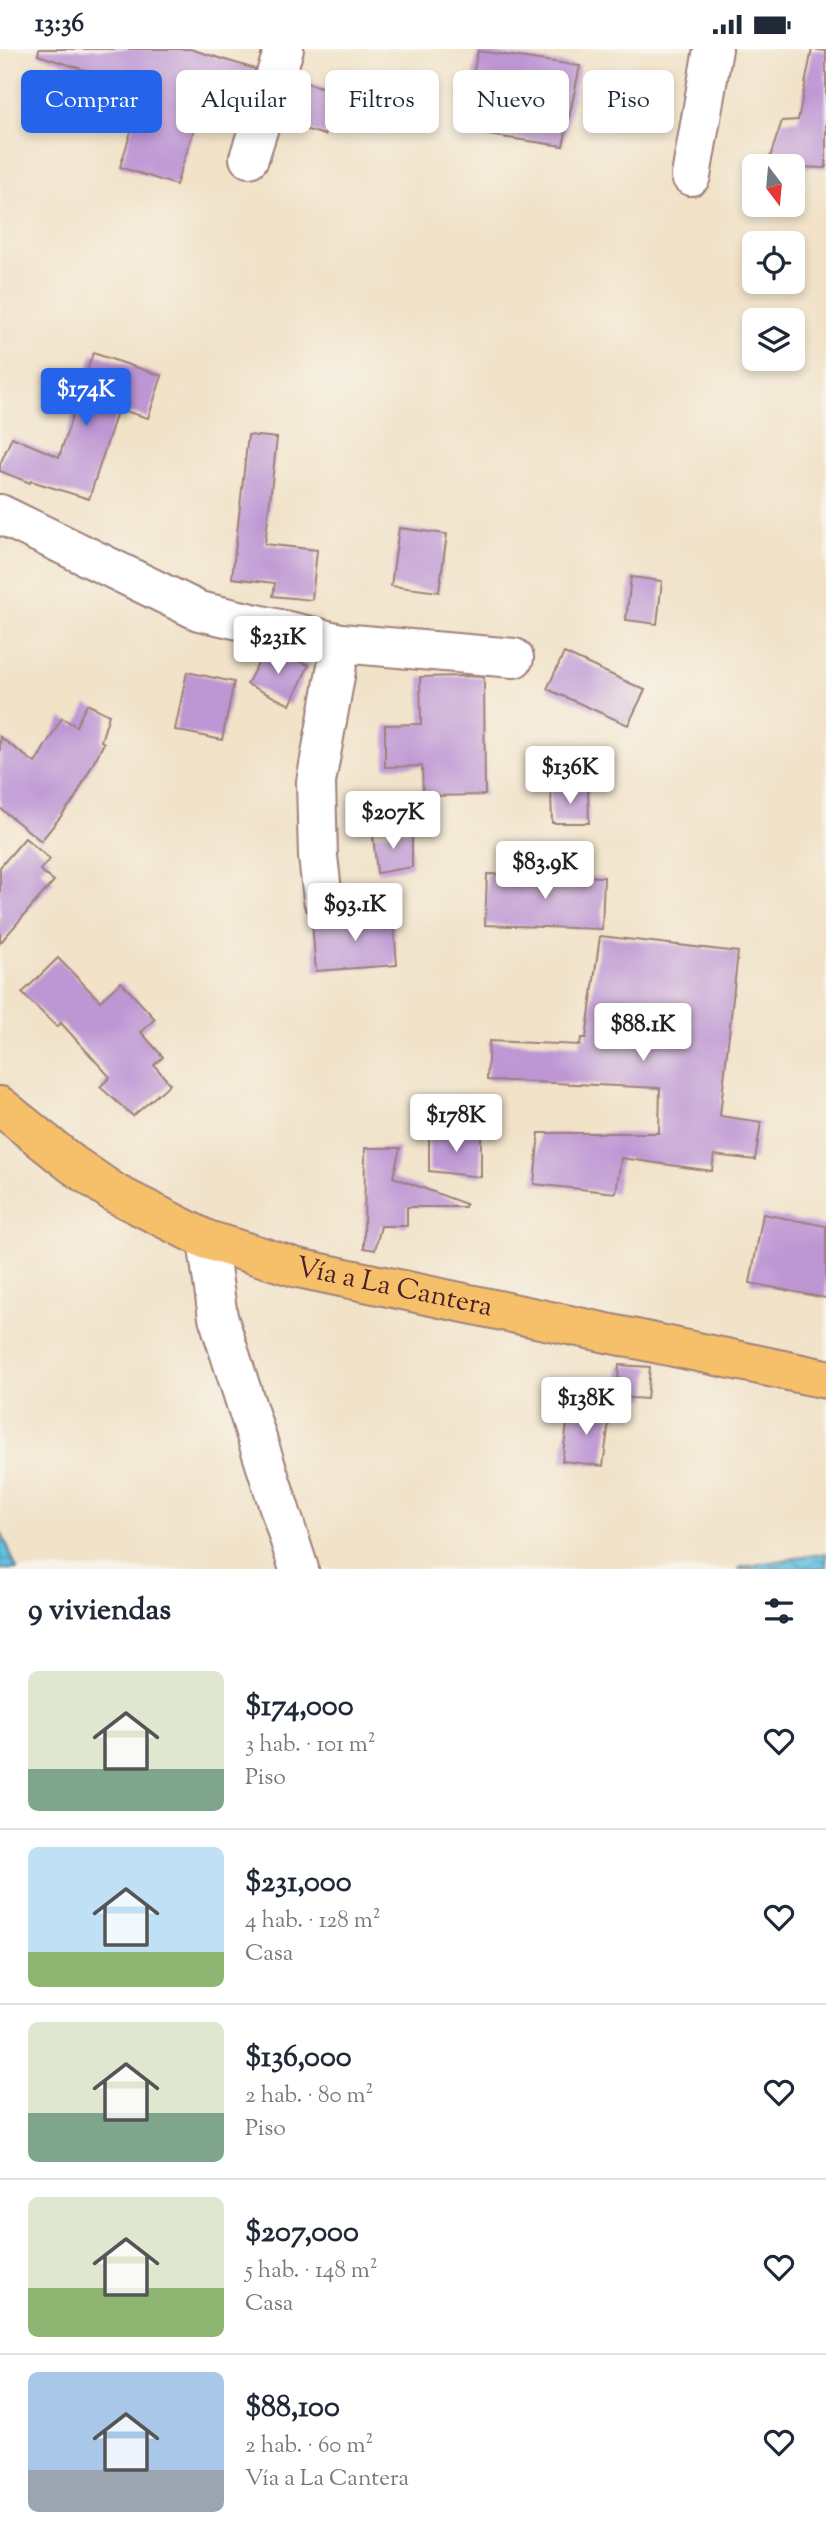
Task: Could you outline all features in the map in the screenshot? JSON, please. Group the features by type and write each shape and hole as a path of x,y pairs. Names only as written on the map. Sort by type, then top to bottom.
{"main road":[{"name":"Vía a La Cantera","path":"0,1106 72,1164 117,1194 207,1240 298,1268 826,1379"}],"street":[{"path":"249,158 284,49"},
{"path":"691,176 713,49"},
{"path":"0,513 199,611 341,643 514,658"},
{"path":"323,899 318,857 316,782 341,643"},
{"path":"207,1240 218,1317 299,1569"}],"water":[{"path":"0,1532 3,1536 17,1569 0,1569"},
{"path":"826,1553 826,1569 738,1569 742,1567"}],"building":[{"path":"39,49 190,49 255,69 176,70 176,133 193,133 176,185 120,167 130,133 162,133 162,70 85,70 38,55"},
{"path":"812,49 826,51 826,168 805,167 805,154 771,154 782,121 798,120"},
{"path":"478,51 580,66 569,118 569,70 474,70"},
{"path":"311,84 325,88 325,135 311,131"},
{"path":"475,133 566,133 563,146"},
{"path":"93,353 162,376 148,418 118,409 89,499 31,481 30,483 0,471 0,464 12,437 59,457"},
{"path":"248,435 277,438 265,544 317,550 312,600 273,596 275,583 232,578"},
{"path":"399,528 447,534 439,592 391,586"},
{"path":"631,577 662,581 657,624 626,620"},
{"path":"266,648 309,665 290,705 247,684"},
{"path":"564,653 645,690 628,725 547,689"},
{"path":"187,672 234,682 222,740 175,730"},
{"path":"420,677 484,677 485,795 423,796 422,766 385,767 385,725 421,724"},
{"path":"87,704 109,715 101,741 104,743 74,800 41,841 0,808 0,737 35,763 62,718 76,726"},
{"path":"588,788 589,823 552,823 551,789"},
{"path":"412,830 412,867 377,873 373,835"},
{"path":"25,838 50,859 40,870 54,881 0,943 0,867"},
{"path":"487,874 604,877 602,929 485,925"},
{"path":"393,915 397,965 316,971 312,922"},
{"path":"600,936 738,952 720,1116 761,1122 755,1160 714,1155 712,1171 621,1158 616,1193 534,1184 539,1133 659,1133 660,1088 487,1080 489,1041 580,1045 581,1038 586,1038"},
{"path":"58,958 100,1001 121,982 155,1019 141,1032 163,1057 154,1065 170,1084 133,1116 100,1087 110,1077 61,1023 57,1027 22,993"},
{"path":"429,1133 481,1133 481,1177 429,1171"},
{"path":"365,1148 400,1148 393,1177 466,1204 465,1207 407,1207 407,1226 381,1226 375,1250 364,1248"},
{"path":"763,1214 826,1226 826,1298 750,1283"},
{"path":"619,1365 650,1367 647,1399 617,1397"},
{"path":"569,1409 610,1414 603,1466 562,1461"}]}
